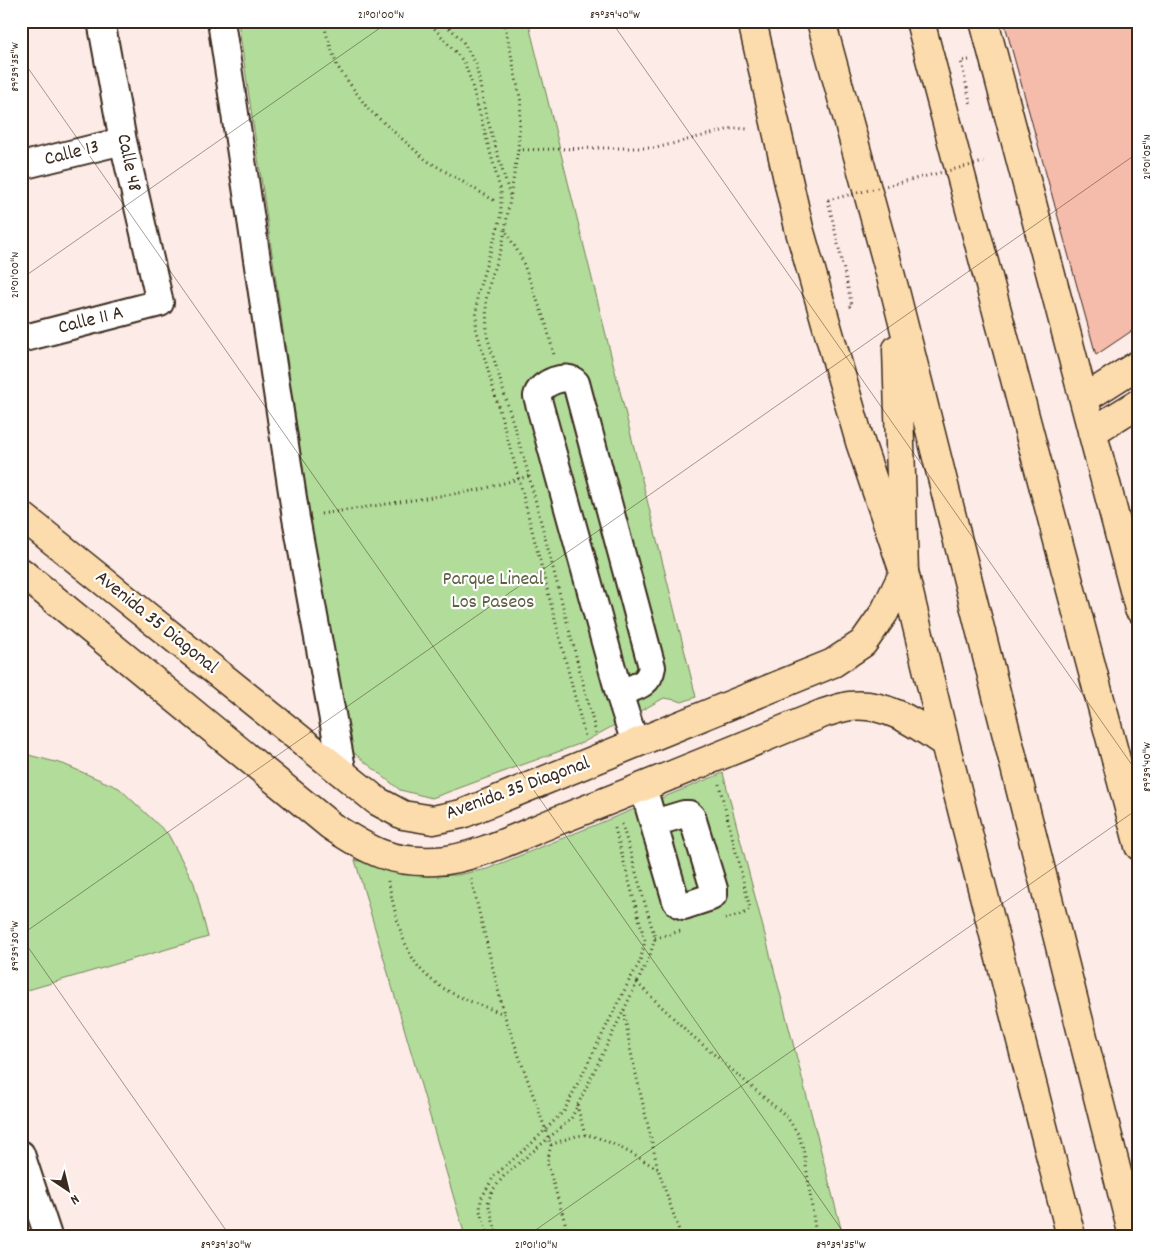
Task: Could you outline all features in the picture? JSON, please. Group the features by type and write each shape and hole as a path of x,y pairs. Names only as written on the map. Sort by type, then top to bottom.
{"main road":[{"path":"752,21 800,228 860,442 904,572 945,743 1071,1236"},
{"path":"821,21 896,295 1133,1236"},
{"path":"920,21 1139,846"},
{"path":"984,21 1139,609"},
{"path":"896,295 904,572"},
{"path":"1084,399 1139,364"},
{"path":"1092,432 1139,403"},
{"name":"Avenida 35 Diagonal","path":"21,514 377,801 403,815 433,820 462,814 833,662 863,643 884,613 904,572"},
{"path":"21,572 331,826 368,849 382,855 407,860 437,861 466,857 824,713 850,706 879,707 904,717 945,743"},
{"path":"1112,1155 1118,1236"}],"street":[{"name":"Calle 48","path":"102,21 123,142 160,303"},
{"path":"221,21 296,518 343,774"},
{"name":"Calle 13","path":"21,166 123,142"},
{"name":"Calle 11 A","path":"21,339 160,303"},
{"path":"619,693 643,684 651,676 652,667 576,383 568,378 562,379 543,386 538,391 537,396 619,693 635,743"},
{"path":"577,541 616,530"},
{"path":"643,787 654,823"},
{"path":"21,1154 48,1236"}],"path":[{"path":"324,21 337,66 368,110 426,160 495,200"},
{"path":"428,21 464,62 501,192 501,218 476,295 476,328 518,478 587,744"},
{"path":"442,21 462,40 476,64 485,111 511,198"},
{"path":"504,21 521,102 518,150 506,230 492,273 486,300 488,336 529,476 597,738"},
{"path":"518,150 656,148 734,128 748,129 751,120"},
{"path":"828,200 984,162"},
{"path":"506,230 521,257 536,295 562,379"},
{"path":"296,518 479,490 529,476"},
{"path":"716,780 748,898 750,908 748,911"},
{"path":"488,1236 480,1211 481,1199 494,1176 564,1111 630,978 640,962 645,942 612,818"},
{"path":"497,1236 488,1203 492,1191 504,1176 571,1119 650,956 655,938 622,824"},
{"path":"382,855 401,932 412,957 425,974 443,988 460,997 504,1014"},
{"path":"466,857 504,1014 551,1146 547,1162 569,1236"},
{"path":"637,983 689,1033 787,1117 798,1134 804,1151 816,1236"},
{"path":"624,1009 630,1048 658,1169 681,1236"},
{"path":"577,1105 585,1135"},
{"path":"551,1146 568,1138 585,1135 602,1139 658,1169"}],"green space":[{"name":"Parque Lineal Los Paseos","path":"238,21 528,21 696,697 682,702 664,698 582,743 432,798 400,790 344,745"},
{"path":"21,753 63,764 119,788 168,834 194,883 208,937 21,992"},
{"path":"723,773 843,1236 465,1236 355,860 419,875 457,875 487,869"}],"building":[{"path":"1004,21 1139,21 1139,326 1096,355"}]}
